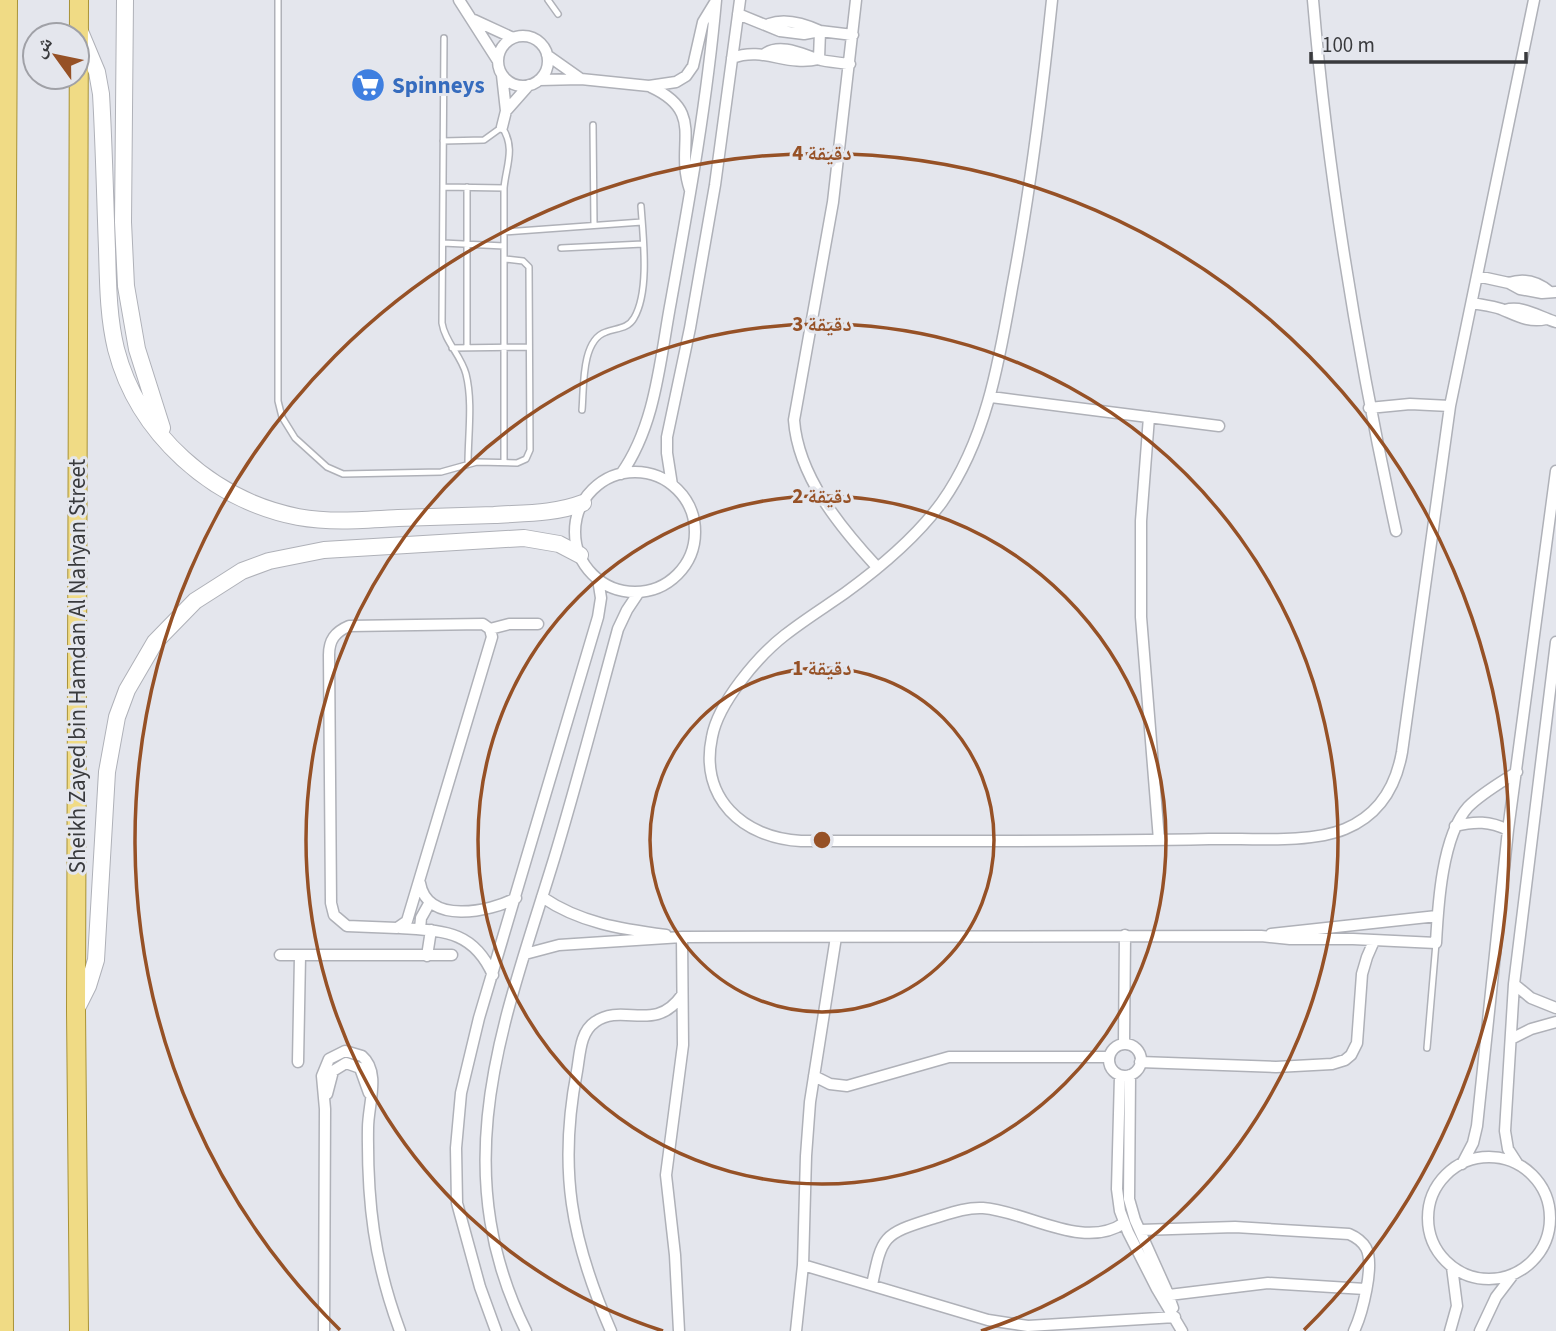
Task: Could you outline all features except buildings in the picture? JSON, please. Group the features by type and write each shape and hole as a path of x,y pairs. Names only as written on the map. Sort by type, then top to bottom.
{"main road":[{"path":"4,1331 2,953 8,0"},
{"name":"Sheikh Zayed bin Hamdan Al Nahyan Street","path":"79,0 79,21"},
{"name":"Sheikh Zayed bin Hamdan Al Nahyan Street","path":"79,91 76,1010 79,1331"}],"street":[{"path":"125,0 123,222 126,286 146,383 170,447"},
{"path":"459,0 498,61 506,111 502,127"},
{"path":"672,485 667,437 704,252 726,118 740,0"},
{"path":"856,0 832,201 794,420 798,446 814,481 843,526 877,567"},
{"path":"1052,0 1027,196 991,397 967,457 942,502 925,522 846,592 783,636 752,669 726,704 712,735 710,769 721,800 731,814 763,834 788,841 1316,837 1354,824 1383,801 1399,771 1450,406 1534,0"},
{"path":"1313,0 1334,197 1369,408 1396,531"},
{"path":"502,75 511,83 581,79 649,86 676,82 690,71 695,61 703,22 716,1"},
{"path":"621,474 637,449 647,420 691,193 706,98 716,1"},
{"path":"738,14 769,24 777,30 853,35"},
{"path":"469,16 513,38"},
{"path":"819,59 820,32"},
{"path":"498,61 503,45 513,38 525,36 537,39 547,55 581,79"},
{"path":"733,58 749,53 766,53 775,58 804,62 819,59 850,64"},
{"path":"506,111 547,66 547,55"},
{"path":"91,57 101,94 110,313 117,350 129,385 147,417 170,447 197,472 228,492 262,508 298,517 335,521 548,512 583,503"},
{"path":"649,86 675,101 682,111 686,126 684,163 691,193"},
{"path":"1477,276 1509,283 1525,281 1539,284 1553,292"},
{"path":"1472,303 1505,310 1517,317 1551,321"},
{"path":"0,365 7,324"},
{"path":"991,397 1219,426"},
{"path":"1369,408 1410,404 1450,406"},
{"path":"1149,417 1141,521 1141,617 1158,840"},
{"path":"1462,1164 1473,1143 1477,1126 1508,830 1556,471"},
{"path":"642,473 663,479 672,485 688,505 693,517 694,543 690,556 675,577 652,590 639,592 617,589 598,579 580,555 575,534 583,503 599,485 621,474 642,473"},
{"path":"76,1010 88,986 96,960 107,772 117,717 127,690 145,657 155,642 188,608 242,571 268,561 314,551 524,538 559,544 580,555"},
{"path":"496,1331 480,1287 460,1215 456,1176 458,1121 466,1068 598,617 601,598 598,579"},
{"path":"526,1331 515,1308 498,1254 488,1198 485,1144 494,1065 618,629 639,592"},
{"path":"493,975 482,955 465,939 448,932 347,926 338,920 332,909 329,648 335,634 349,626 479,624 490,629 509,624 538,624"},
{"path":"400,928 408,919 492,637 490,629"},
{"path":"1517,1163 1508,1149 1505,1131 1514,984 1556,642"},
{"path":"525,954 547,947 682,937 1261,936 1436,943 1437,916 1447,853 1455,826 1468,808 1484,794 1517,772"},
{"path":"1455,826 1481,822 1508,830"},
{"path":"419,881 430,902 444,909 477,911 496,908 516,898"},
{"path":"542,897 586,920 623,929 682,937"},
{"path":"427,956 425,929 421,918 430,902"},
{"path":"1261,936 1437,916"},
{"path":"1124,1044 1125,936"},
{"path":"679,1331 675,1255 666,1175 682,1062 682,937"},
{"path":"796,1331 803,1265 806,1156 814,1076 836,937"},
{"path":"1140,1062 1276,1067 1332,1064 1345,1060 1357,1043 1364,965 1374,941"},
{"path":"280,956 452,955"},
{"path":"298,1062 300,956"},
{"path":"1514,984 1531,998 1556,1009"},
{"path":"611,1331 593,1291 579,1248 568,1181 570,1114 582,1044 590,1026 600,1018 655,1015 668,1010 682,995"},
{"path":"1510,1039 1531,1029 1556,1022"},
{"path":"1124,1044 1134,1047 1140,1056 1137,1070 1125,1076 1111,1069 1109,1057 1114,1048 1124,1044"},
{"path":"324,1331 323,1070 329,1059 339,1053 351,1051 367,1060 373,1077 368,1156 371,1218 384,1286 400,1331"},
{"path":"814,1076 830,1084 847,1086 949,1057 1109,1057"},
{"path":"1125,1076 1117,1189 1124,1223 1157,1289 1182,1331"},
{"path":"1125,1076 1131,1210 1169,1295 1175,1317"},
{"path":"1480,1331 1496,1297 1512,1275 1535,1259 1545,1243 1550,1225 1549,1206 1543,1189 1532,1174 1517,1163 1484,1157 1462,1164 1444,1177 1432,1196 1428,1219 1432,1241 1444,1260 1471,1277 1492,1280 1512,1275"},
{"path":"872,1285 880,1250 891,1234 960,1210 993,1209 1087,1234 1106,1232 1124,1223"},
{"path":"1140,1230 1235,1227 1349,1234 1362,1242 1369,1256 1365,1289 1354,1331"},
{"path":"803,1265 988,1320 1014,1325 1175,1317"},
{"path":"1450,1331 1457,1306 1452,1267"},
{"path":"1169,1295 1268,1283 1365,1289"}],"lane":[{"path":"278,0 278,401 290,432 321,462 343,474 441,472 468,464 520,463 526,459 530,453 529,267 523,261 505,259"},
{"path":"548,0 558,14"},
{"path":"444,38 442,323 446,336 462,364 467,382 468,464"},
{"path":"593,125 594,225"},
{"path":"443,141 484,140 502,127 508,138 510,150 504,188 504,462"},
{"path":"443,187 504,188"},
{"path":"467,187 467,348"},
{"path":"582,410 590,345 602,333 628,325 635,316 644,278 641,206"},
{"path":"504,232 642,222"},
{"path":"443,243 505,246"},
{"path":"561,248 643,244"},
{"path":"453,348 529,347"},
{"path":"1427,1048 1436,943"}],"place":[{"name":"Spinneys","path":"368,85"}]}
